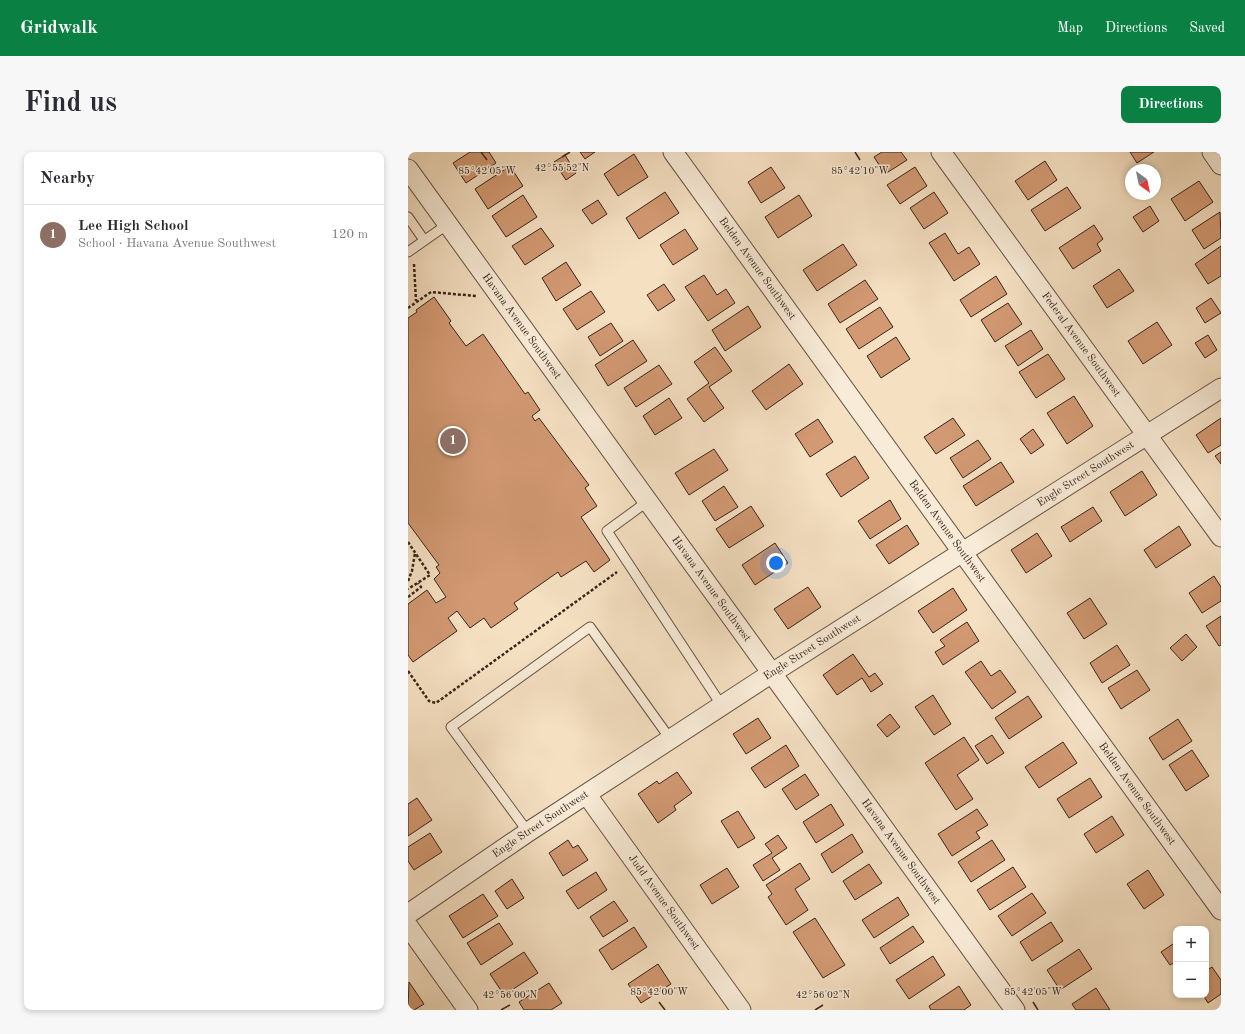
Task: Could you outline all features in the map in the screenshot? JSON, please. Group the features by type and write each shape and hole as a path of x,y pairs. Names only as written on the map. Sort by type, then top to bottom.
{"street":[{"name":"Belden Avenue Southwest","path":"672,152 1221,910"},
{"name":"Federal Avenue Southwest","path":"941,152 1221,537"},
{"path":"1212,152 1221,165"},
{"name":"Havana Avenue Southwest","path":"408,169 1015,1010"},
{"name":"Engle Street Southwest","path":"408,914 528,832 772,673 962,554 1221,388"},
{"name":"Judd Avenue Southwest","path":"586,795 741,1010"},
{"path":"408,926 468,1010"}],"lane":[{"path":"408,217 424,240"},
{"path":"408,252 448,224"},
{"path":"648,502 607,531 722,706"},
{"path":"528,832 451,727 590,627 671,740"}],"path":[{"path":"416,246 414,264 416,302"},
{"path":"408,308 431,292 480,296"},
{"path":"408,542 430,575 408,589"},
{"path":"408,581 412,570 415,552"},
{"path":"408,671 429,701 436,703 604,582"},
{"path":"408,597 421,588 418,583"}],"building":[{"path":"470,152 489,152 496,163 466,183 453,163"},
{"path":"580,152 595,152 585,159"},
{"path":"882,152 901,152 907,160 885,174 874,157"},
{"path":"1130,152 1154,152 1137,163"},
{"path":"634,154 648,177 618,196 604,174"},
{"path":"565,155 576,173 566,180 554,162"},
{"path":"1045,161 1057,180 1028,200 1015,181"},
{"path":"510,166 523,186 488,209 475,189"},
{"path":"771,167 785,188 761,203 748,182"},
{"path":"915,167 927,186 900,204 887,185"},
{"path":"1199,181 1213,202 1185,221 1171,199"},
{"path":"1067,187 1081,208 1045,231 1031,210"},
{"path":"665,192 679,213 639,239 626,218"},
{"path":"934,192 948,213 924,229 910,208"},
{"path":"523,195 537,217 506,237 492,216"},
{"path":"799,195 812,216 778,238 765,217"},
{"path":"598,200 607,214 592,224 582,210"},
{"path":"1150,206 1159,221 1143,232 1133,217"},
{"path":"1220,212 1221,238 1204,249 1192,230"},
{"path":"1094,225 1103,239 1097,244 1101,251 1073,269 1059,248"},
{"path":"541,228 554,246 525,265 512,246"},
{"path":"685,229 698,249 673,265 660,245"},
{"path":"945,233 958,254 969,247 980,264 954,281 929,243"},
{"path":"843,244 857,265 817,291 803,270"},
{"path":"1221,246 1221,276 1208,284 1195,264"},
{"path":"566,262 581,285 556,301 542,278"},
{"path":"1119,269 1134,291 1107,308 1093,286"},
{"path":"704,275 717,295 726,289 735,303 708,321 685,287"},
{"path":"996,276 1007,294 971,317 960,300"},
{"path":"865,280 878,299 840,323 828,304"},
{"path":"664,284 675,300 658,311 647,295"},
{"path":"591,291 605,312 577,330 563,309"},
{"path":"434,297 451,321 449,323 466,346 483,334 525,394 528,392 540,410 532,416 535,421 539,418 589,485 585,488 597,506 581,517 610,560 594,572 586,561 561,577 558,572 514,603 518,609 491,628 484,618 470,628 457,611 448,618 457,631 413,662 408,655 408,604 427,590 436,603 446,597 434,579 440,573 436,567 439,565 408,523 408,318"},
{"path":"1211,298 1221,313 1205,323 1196,308"},
{"path":"1008,303 1022,324 995,342 981,320"},
{"path":"748,306 761,327 725,351 712,330"},
{"path":"880,307 893,327 859,349 846,329"},
{"path":"1157,322 1172,345 1143,364 1128,341"},
{"path":"611,323 623,341 600,356 588,337"},
{"path":"1031,330 1043,349 1018,366 1005,346"},
{"path":"1208,335 1217,350 1205,358 1195,343"},
{"path":"896,337 910,359 881,378 867,356"},
{"path":"633,340 647,361 608,386 595,365"},
{"path":"715,347 732,371 709,387 724,408 704,422 687,399 709,383 694,362"},
{"path":"1048,354 1065,379 1036,398 1019,372"},
{"path":"789,364 803,384 766,410 752,391"},
{"path":"659,365 672,384 636,407 624,388"},
{"path":"1074,396 1093,426 1067,444 1047,413"},
{"path":"669,398 682,418 655,435 643,416"},
{"path":"953,418 965,435 936,454 924,437"},
{"path":"1221,418 1221,445 1208,453 1196,435"},
{"path":"818,419 833,442 810,457 795,434"},
{"path":"1033,429 1044,445 1031,454 1020,439"},
{"path":"978,440 991,459 963,478 950,458"},
{"path":"714,449 728,470 689,495 675,473"},
{"path":"1221,452 1221,464 1215,456"},
{"path":"855,456 869,478 841,497 826,474"},
{"path":"1001,462 1014,482 976,506 963,486"},
{"path":"1142,471 1157,495 1125,516 1110,492"},
{"path":"724,486 738,507 715,521 702,501"},
{"path":"890,500 901,519 870,539 858,521"},
{"path":"751,506 764,526 729,548 716,529"},
{"path":"1093,507 1102,521 1070,542 1061,527"},
{"path":"907,525 919,544 889,564 876,545"},
{"path":"1179,526 1191,545 1156,568 1144,550"},
{"path":"1037,533 1052,556 1026,573 1011,550"},
{"path":"775,543 788,563 755,585 742,565"},
{"path":"1214,576 1221,587 1221,601 1202,613 1189,593"},
{"path":"808,587 821,607 788,629 774,609"},
{"path":"953,588 967,610 933,633 918,611"},
{"path":"1090,598 1107,624 1084,639 1067,613"},
{"path":"1221,616 1221,645 1219,646 1206,626"},
{"path":"967,622 979,641 943,665 935,652 945,646 940,640"},
{"path":"1186,634 1197,647 1182,661 1170,648"},
{"path":"1117,645 1130,665 1102,683 1090,663"},
{"path":"853,654 869,677 875,673 883,684 871,692 862,678 837,695 823,675"},
{"path":"981,661 991,676 1000,670 1016,692 992,709 965,672"},
{"path":"1137,670 1150,690 1121,709 1108,688"},
{"path":"933,695 951,724 934,735 915,707"},
{"path":"1028,696 1042,717 1009,739 995,718"},
{"path":"890,714 900,727 887,737 877,725"},
{"path":"758,718 771,738 746,754 733,734"},
{"path":"1178,719 1192,741 1163,760 1149,738"},
{"path":"992,735 1004,753 987,764 975,746"},
{"path":"964,737 979,760 957,775 973,799 956,810 925,763"},
{"path":"1063,742 1077,763 1039,788 1025,767"},
{"path":"786,745 799,766 765,788 751,768"},
{"path":"1192,750 1209,776 1186,791 1169,765"},
{"path":"677,772 692,793 674,806 676,810 658,823 638,794 657,781 659,784"},
{"path":"805,774 819,795 796,810 782,789"},
{"path":"1090,778 1102,797 1069,818 1057,799"},
{"path":"417,798 432,820 408,836 408,804"},
{"path":"831,804 844,825 816,843 803,822"},
{"path":"977,809 988,825 976,832 980,838 952,856 938,834"},
{"path":"738,811 755,838 738,848 721,821"},
{"path":"1112,816 1124,835 1096,853 1084,834"},
{"path":"430,833 442,852 414,870 408,861 408,847"},
{"path":"852,834 863,852 832,873 821,854"},
{"path":"778,835 787,848 772,858 780,870 763,881 753,865 772,853 765,844"},
{"path":"568,840 573,848 578,845 588,860 563,876 549,853"},
{"path":"992,840 1005,860 971,882 958,862"},
{"path":"800,863 810,879 795,889 808,910 786,925 768,897 772,894 766,885"},
{"path":"869,864 882,883 855,900 843,881"},
{"path":"1013,867 1026,887 990,910 977,890"},
{"path":"727,868 739,887 712,904 700,885"},
{"path":"1148,870 1164,895 1144,909 1127,884"},
{"path":"596,872 607,890 578,909 566,891"},
{"path":"512,879 524,898 507,909 495,891"},
{"path":"1032,893 1046,913 1012,936 998,916"},
{"path":"483,894 498,916 463,938 449,916"},
{"path":"898,897 909,915 874,938 862,920"},
{"path":"614,901 628,921 603,937 590,917"},
{"path":"815,918 845,965 823,978 793,932"},
{"path":"1051,922 1063,941 1032,961 1020,942"},
{"path":"499,923 513,944 481,965 467,943"},
{"path":"913,926 924,942 890,964 880,948"},
{"path":"634,927 647,947 612,970 599,950"},
{"path":"1173,944 1173,963 1170,965 1161,952"},
{"path":"1079,949 1092,969 1060,990 1047,970"},
{"path":"524,952 538,973 504,995 490,974"},
{"path":"933,956 945,975 909,999 896,980"},
{"path":"658,964 671,984 641,1003 628,984"},
{"path":"1212,967 1221,980 1221,994 1208,1003 1205,998 1209,998 1209,969"},
{"path":"409,982 424,1004 414,1010 408,1010"},
{"path":"549,983 562,1003 551,1010 524,1010 519,1002"},
{"path":"959,986 971,1005 964,1010 931,1010 929,1006"},
{"path":"1096,988 1110,1010 1076,1010 1072,1004"}],"place":[{"name":"Lee High School","path":"453,441"}]}
